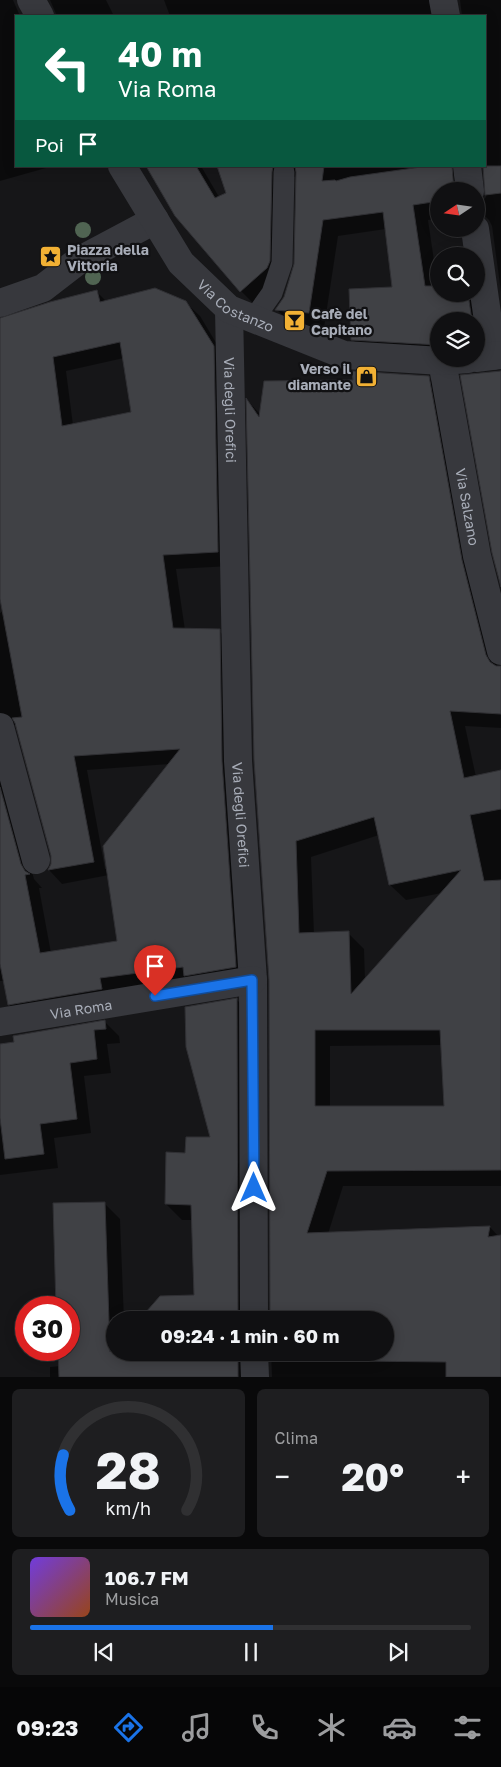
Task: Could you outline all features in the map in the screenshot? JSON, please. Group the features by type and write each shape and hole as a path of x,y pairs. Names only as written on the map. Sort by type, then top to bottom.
{"street":[{"path":"31,0 39,15"},
{"path":"443,0 446,15"},
{"name":"Via Costanzo","path":"123,167 181,263 229,309 344,355 430,357"},
{"path":"467,167 469,182"},
{"path":"0,303 43,288 78,260 155,220"},
{"name":"Via Salzano","path":"476,238 476,312"},
{"name":"Via degli Orefici","path":"229,309 238,761 252,980 254,1311"},
{"name":"Via Salzano","path":"476,367 477,556 501,651"},
{"path":"0,728 36,860"},
{"name":"Via Roma","path":"0,1022 252,980"},
{"path":"254,1361 255,1377"}],"lane":[{"path":"253,320 272,293 282,262 284,172"}],"building":[{"path":"501,166 501,193 485,195 483,167"},
{"path":"147,167 197,167 215,198 226,193 217,167 273,167 270,261 267,268 240,292 175,216"},
{"path":"295,167 324,167 322,181 336,181 350,177 421,167 452,167 453,182 430,182 430,202 413,205 425,286 430,286 430,302 469,302 471,312 430,312 430,344 351,340 349,289 392,287 383,212 323,220 309,313 275,310 284,297 294,264"},
{"path":"155,288 186,301 214,346 218,552 163,555 173,628 220,629 222,761 236,967 184,976 183,967 100,978 102,989 8,1005 0,964 0,787 21,864 25,871 30,874 25,875 40,953 117,941 103,846 180,749 74,756 94,862 48,870 51,864 51,856 15,723 12,718 22,717 0,599 0,318 50,302 97,290 100,302","holes":["120,342 131,412 62,426 53,357"]},
{"path":"352,371 429,376 462,560 486,655 490,662 496,666 501,666 501,714 450,711 464,778 501,770 501,809 470,815 484,881 501,880 501,1170 327,1171 307,1233 490,1226 488,1237 501,1235 501,1377 446,1377 446,1362 358,1361 394,1361 394,1311 270,1311 269,980 254,760 246,398 259,417 264,381 353,380","holes":["374,817 389,885 461,870 351,994 349,931 299,933 296,841","315,1030 440,1030 444,1106 315,1106"]},
{"path":"501,371 501,587 492,553 460,375"},
{"path":"237,998 238,1311 147,1311 160,1296 194,1295 191,1205 165,1204 166,1152 185,1153 186,1137 210,1137 186,1047 185,1007"},
{"path":"105,1020 106,1029 94,1030 97,1059 70,1063 77,1119 40,1124 44,1154 5,1159 0,1118 0,1044 14,1042 13,1036"},
{"path":"105,1202 109,1311 106,1311 106,1361 238,1361 238,1377 59,1377 58,1361 80,1361 80,1296 56,1296 53,1203"}],"place":[{"name":"Piazza della Vittoria","path":"51,257"},
{"name":"Cafè del Capitano","path":"295,321"},
{"name":"Verso il diamante","path":"367,376"}],"route":[{"path":"155,996 252,980 254,1188"}]}
